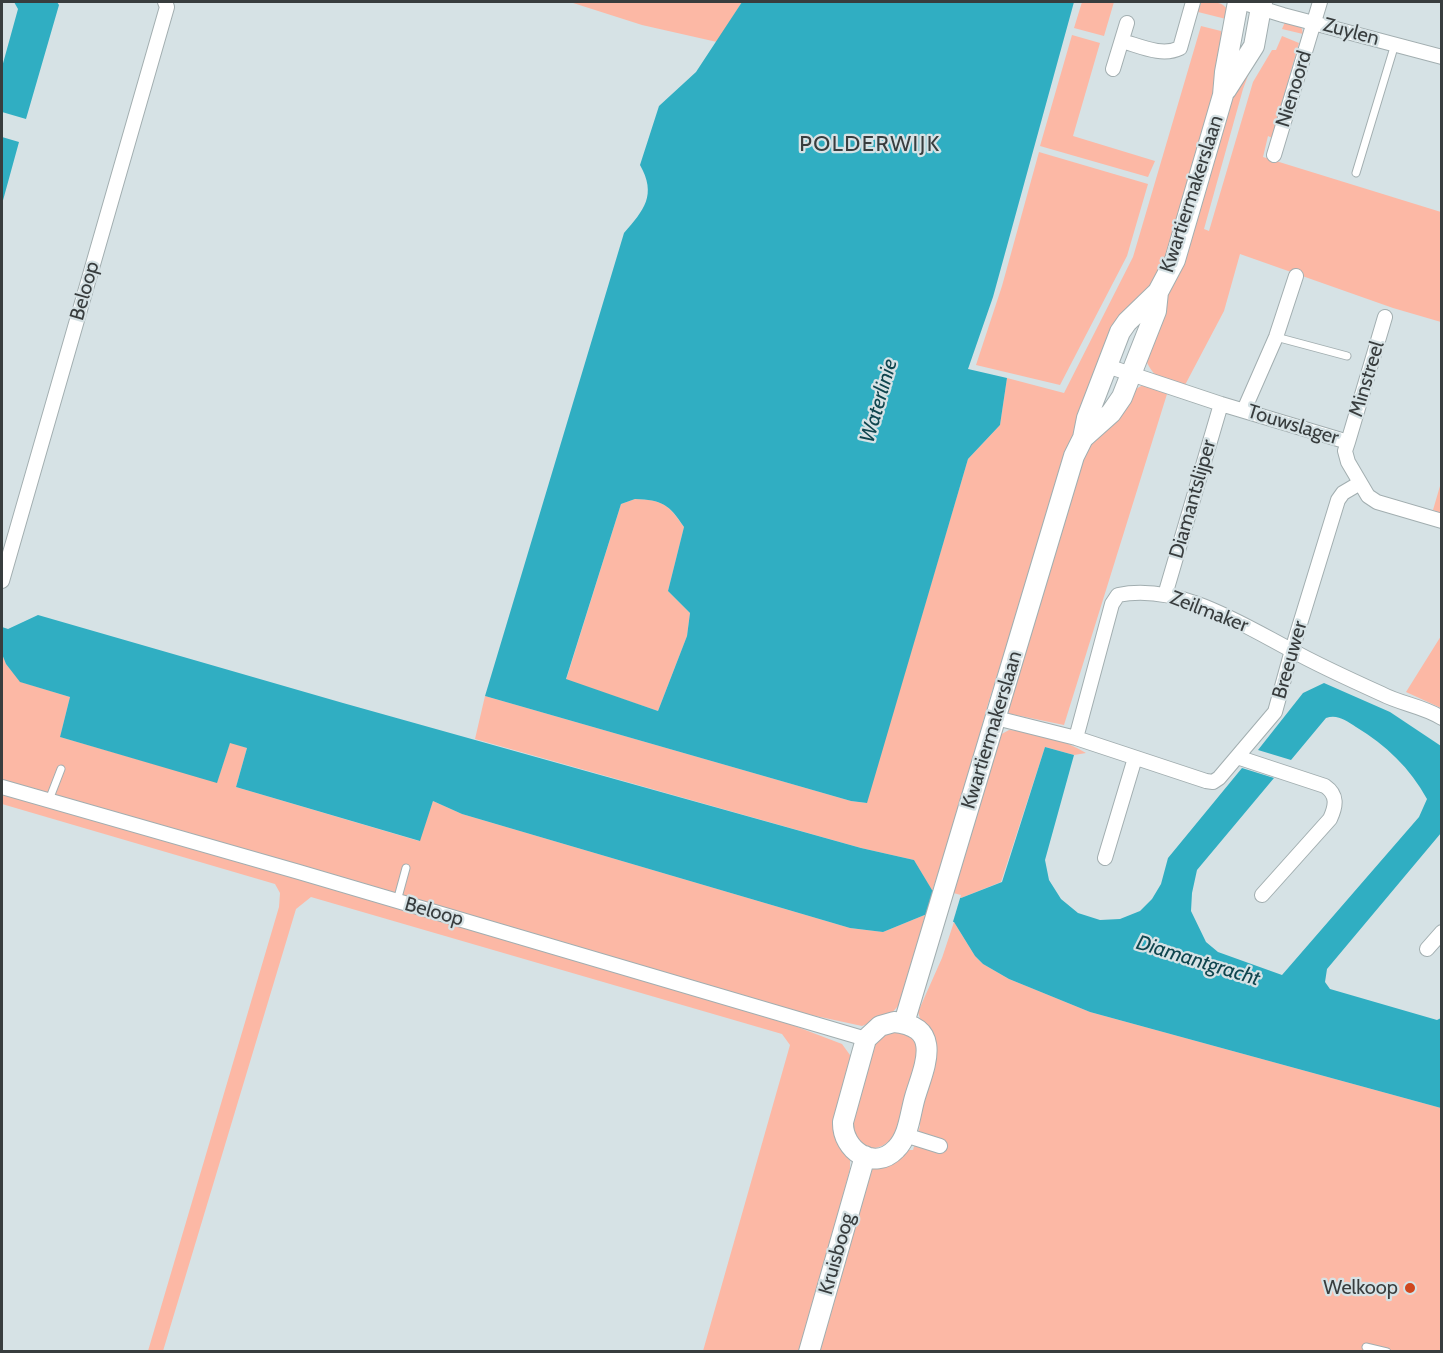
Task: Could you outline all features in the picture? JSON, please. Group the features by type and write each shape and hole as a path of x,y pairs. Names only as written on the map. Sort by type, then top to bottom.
{"main road":[{"name":"Kwartiermakerslaan","path":"904,1023 1074,456 1083,438 1087,418 1120,332 1127,322 1158,292 1175,260 1223,95 1225,72 1239,2"},
{"name":"Kwartiermakerslaan","path":"1223,95 1254,46 1261,5"},
{"name":"Kwartiermakerslaan","path":"1083,438 1112,413 1122,397 1156,311 1158,292"},
{"path":"894,1022 904,1023 915,1028 928,1050 905,1136 899,1146 889,1155 874,1158 865,1156 850,1147 843,1132 843,1122 866,1039 880,1026 894,1022"},
{"name":"Kruisboog","path":"809,1352 865,1156"}],"street":[{"name":"Beloop","path":"2,581 167,7 165,2"},
{"path":"1122,41 1164,53 1173,52 1180,48 1193,2"},
{"name":"Kwartiermakerslaan","path":"1239,2 1261,5"},
{"name":"Nienoord","path":"1274,155 1320,2"},
{"name":"Zuylen","path":"1261,5 1442,57"},
{"path":"1113,69 1127,23"},
{"path":"1244,410 1276,337 1296,276"},
{"name":"Minstreel","path":"1348,442 1386,317"},
{"name":"Touwslager","path":"1107,366 1221,404 1348,442 1346,457 1372,500 1442,521"},
{"name":"Diamantslijper","path":"1165,595 1221,404"},
{"name":"Breeuwer","path":"996,718 1076,738 1213,782 1219,778 1275,712 1338,500 1343,493 1360,483"},
{"name":"Zeilmaker","path":"1076,738 1112,604 1119,595 1129,593 1165,595 1232,617 1292,650 1396,701 1436,714"},
{"path":"1237,757 1325,786 1333,793 1335,800 1330,819 1262,895"},
{"path":"1105,858 1135,758"},
{"name":"Beloop","path":"2,787 866,1039"},
{"path":"1427,949 1442,932"},
{"path":"905,1136 940,1146"}],"lane":[{"path":"1356,173 1395,44"},
{"path":"1276,337 1347,356"},
{"path":"49,800 60,769"},
{"path":"397,901 406,868"},
{"path":"1366,1347 1387,1352"}],"shaded area":[{"path":"570,2 742,2 717,42 642,25"},
{"path":"1082,2 1114,2 1104,36 1074,28"},
{"path":"1203,2 1214,2 1225,6 1230,20 1198,12"},
{"path":"1285,22 1297,23 1303,34 1282,29"},
{"path":"1201,26 1221,31 1221,36 1228,38 1168,255 1152,292 1117,327 1049,512 932,891 914,860 861,848 475,739 485,696 851,801 866,803 968,459 1000,425 1007,378 1064,393 1133,257"},
{"path":"1072,35 1100,43 1073,136 1155,161 1148,177 1040,146"},
{"path":"1282,36 1299,43 1272,138 1268,136 1263,157 1441,212 1441,322 1393,308 1240,254 1224,311 1185,385 1164,379 1155,374 1144,355 1232,94 1258,45 1265,47 1249,73 1243,89 1204,229 1209,231 1253,82 1272,50 1276,50"},
{"path":"1039,152 1148,184 1127,256 1060,385 976,365 1002,286"},
{"path":"1143,385 1167,394 1064,725 1006,713 1082,458 1115,407"},
{"path":"1441,486 1441,513 1433,510"},
{"path":"635,499 659,502 674,513 684,527 668,591 690,613 687,636 658,711 566,680 621,504"},
{"path":"1441,636 1441,708 1406,692"},
{"path":"2,654 6,664 21,682 70,697 60,737 217,782 230,742 247,748 236,787 419,841 433,801 462,814 850,928 883,932 927,914 899,1005 890,1015 862,1026 802,1013 2,781"},
{"path":"1009,730 1049,737 1086,753 1074,755 1045,747 1001,882 961,898 951,895 998,736"},
{"path":"2,791 787,1023 842,1044 851,1060 850,1169 801,1351 703,1351 790,1045 782,1034 311,897 296,909 163,1351 148,1351 279,907 280,893 275,884 2,804"},
{"path":"954,922 975,956 983,964 1009,979 1090,1012 1441,1108 1441,1351 814,1352 871,1171 908,1150 913,1150 920,1126 918,1119 922,1025 918,1012 942,958"},
{"path":"890,1031 902,1033 912,1039 916,1046 915,1061 901,1127 886,1144 873,1148 857,1139 852,1122 873,1048 879,1039"}],"water":[{"path":"14,2 57,2 59,5 26,119 2,112 2,67 18,9"},
{"name":"Waterlinie","path":"742,2 1074,2 993,297 968,369 1007,378 1000,425 968,459 867,803 851,801 485,696 624,233 646,202 647,185 640,165 659,106 696,72","holes":["635,499 658,502 669,508 684,527 668,591 690,613 687,636 658,711 566,679 621,504"]},
{"path":"2,137 19,142 2,204"},
{"name":"Diamantgracht","path":"38,615 861,848 914,860 932,890 961,898 1002,882 1045,747 1074,755 1045,860 1049,880 1061,899 1078,913 1100,920 1120,919 1140,911 1152,899 1161,884 1168,858 1242,768 1274,778 1197,870 1191,911 1206,942 1218,952 1282,975 1419,817 1427,799 1405,767 1367,734 1345,720 1326,718 1291,760 1258,750 1303,693 1324,683 1390,712 1441,746 1441,833 1327,969 1325,982 1330,989 1437,1020 1441,1018 1441,1108 1090,1012 1009,979 983,964 975,956 954,922 927,914 883,932 850,928 462,814 433,801 420,841 236,787 247,748 230,743 217,783 60,737 70,697 20,682 6,664 2,654 2,627 8,629"}],"pier":[{"path":"934,888 961,895 952,925 927,917"}],"place":[{"name":"Welkoop","path":"1410,1288"}],"district":[{"name":"POLDERWIJK","path":"870,145"}]}
